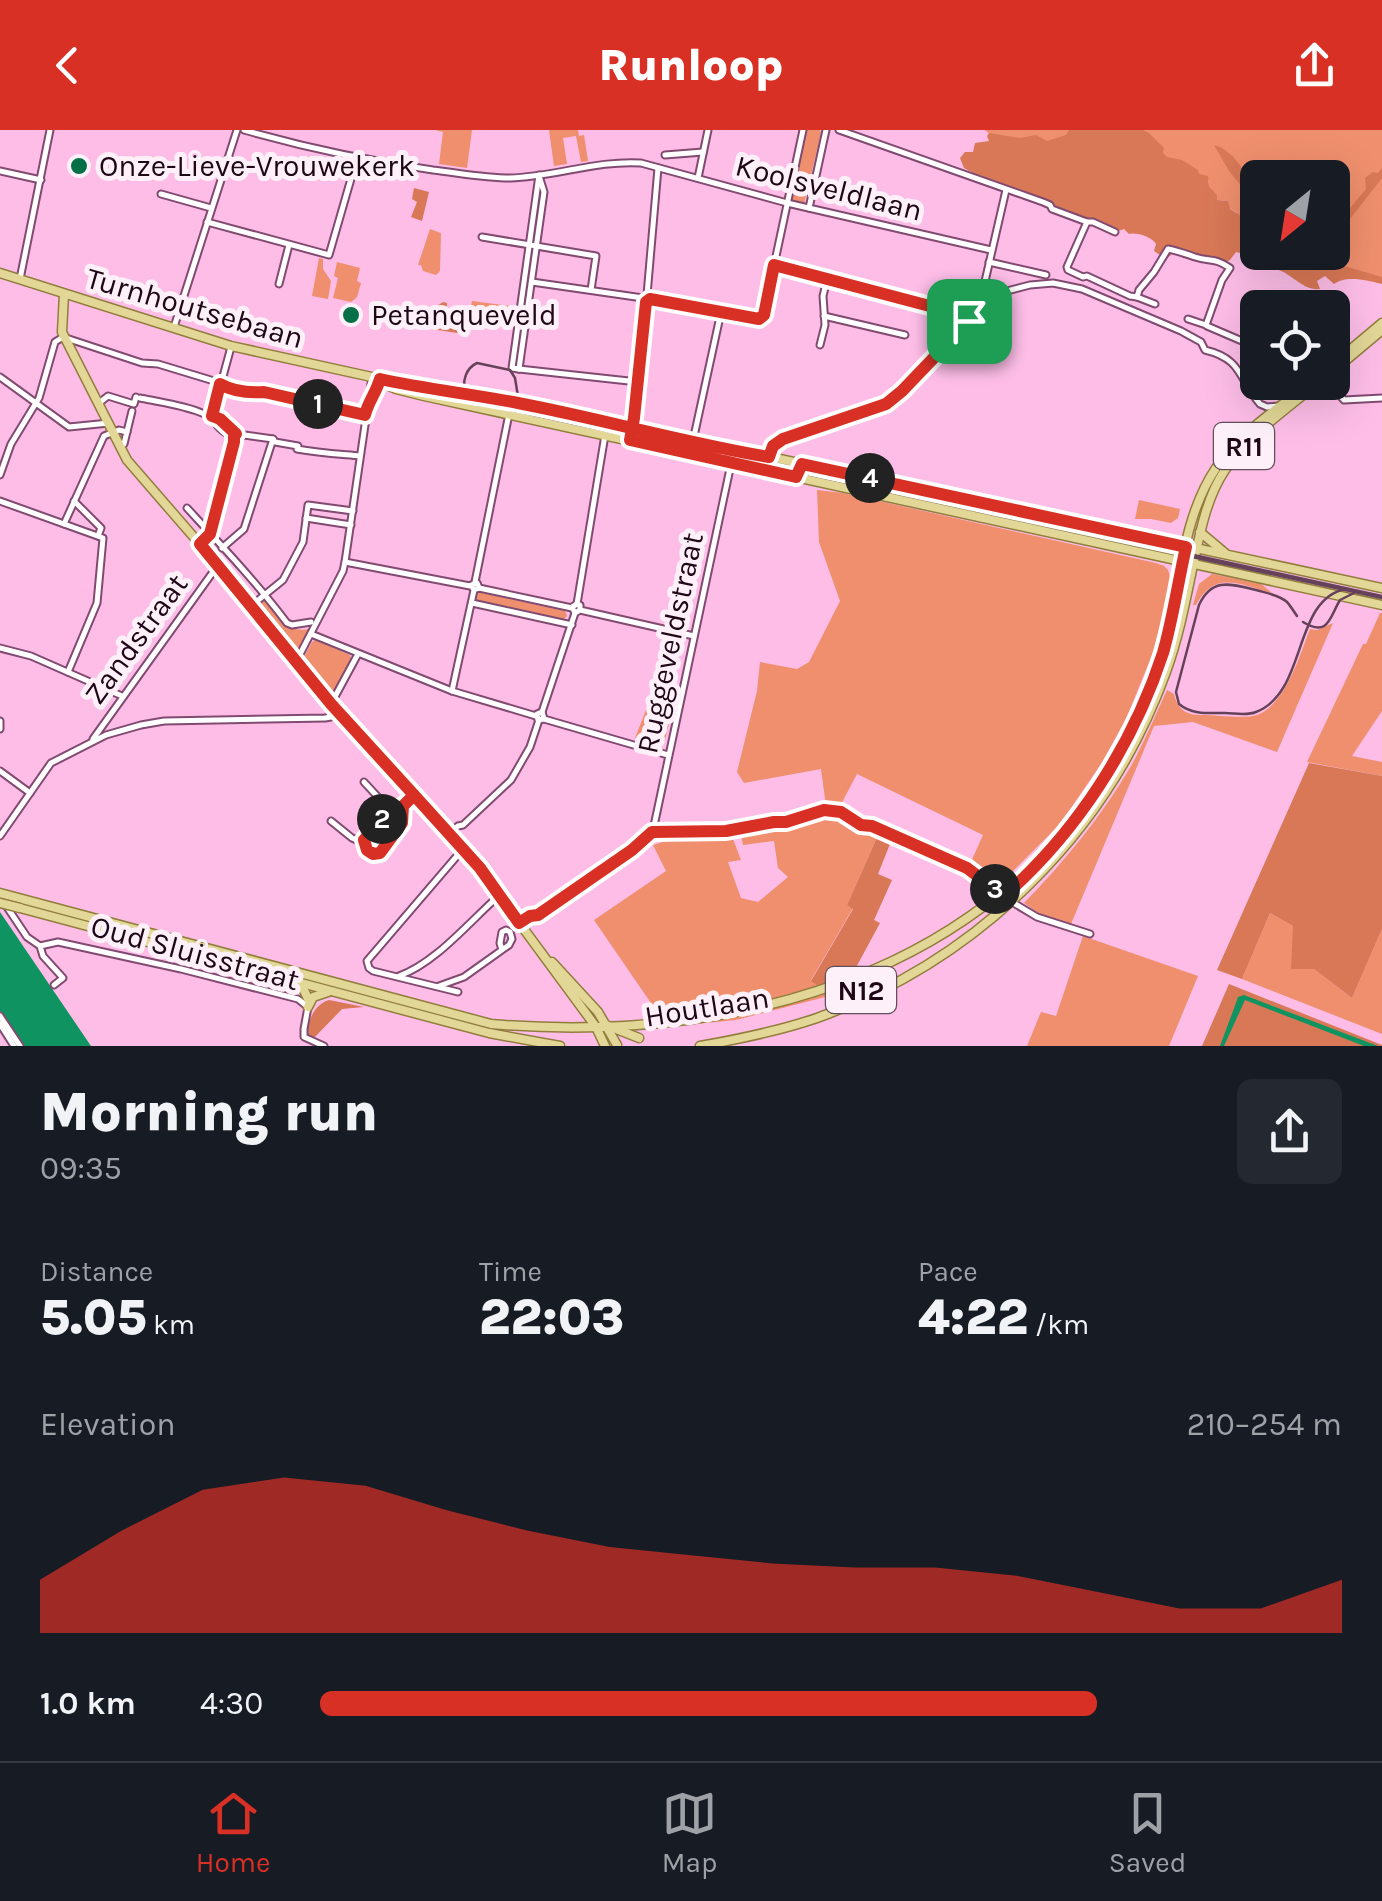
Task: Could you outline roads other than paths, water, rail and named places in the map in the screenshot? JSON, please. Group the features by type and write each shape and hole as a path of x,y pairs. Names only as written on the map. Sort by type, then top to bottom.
{"main road":[{"name":"Turnhoutsebaan","path":"0,273 231,346 376,378 510,414 1382,605"},
{"path":"64,294 61,329 127,460 331,704 480,868 587,1015 600,1042"},
{"path":"1350,353 1382,326"},
{"name":"Turnhoutsebaan","path":"425,392 477,395 1382,588"},
{"name":"R11","path":"1197,550 1207,507 1224,471 1289,400"},
{"name":"R11","path":"1186,547 1202,493 1218,464 1230,450 1295,400"},
{"path":"1166,543 1184,532 1193,519"},
{"path":"1200,532 1234,556"},
{"name":"Houtlaan","path":"711,1034 784,1018 868,986 901,970 1008,899 1063,834 1120,752 1168,635 1186,547"},
{"name":"Houtlaan","path":"700,1046 786,1028 904,979 956,947 1071,839 1104,795 1146,721 1181,622 1197,550"},
{"path":"1158,555 1179,579"},
{"path":"1189,587 1213,567"},
{"path":"0,897 489,1033 546,1041 576,1038 587,1015"},
{"path":"21,904 492,1024 560,1046"},
{"path":"544,957 579,989 616,1044"},
{"path":"286,979 304,990 309,1004"},
{"path":"309,1004 316,995 332,991"},
{"name":"Houtlaan","path":"600,1042 649,1040 606,1024"}],"street":[{"path":"20,279 50,130"},
{"path":"174,328 240,130"},
{"name":"Koolsveldlaan","path":"240,130 324,152 483,176 514,178 632,162 991,250"},
{"path":"698,178 708,130"},
{"path":"527,281 761,318 803,130"},
{"path":"809,208 826,130"},
{"path":"839,130 1115,232"},
{"name":"Koolsveldlaan","path":"665,155 703,152"},
{"path":"207,222 330,255 357,158"},
{"path":"630,440 658,167"},
{"path":"0,171 41,180"},
{"path":"539,175 544,192 527,281 519,369 638,382"},
{"path":"988,302 982,290 1006,190"},
{"path":"161,194 212,208"},
{"path":"1087,222 1068,270 1156,304"},
{"path":"482,237 596,256 591,290"},
{"path":"279,284 289,245"},
{"path":"1137,297 1168,248 1212,258 1230,268 1206,326"},
{"path":"989,262 1046,274"},
{"path":"774,265 960,314 969,321"},
{"path":"820,345 827,279"},
{"path":"766,470 773,446 783,439 886,404 988,302 1016,288 1042,283 1090,292 1181,331 1202,342 1205,350 1236,365 1260,404 1283,405"},
{"path":"692,441 721,312"},
{"path":"824,316 905,335"},
{"path":"1188,318 1240,340"},
{"path":"1181,331 1192,329 1197,322"},
{"path":"0,475 12,444 36,404 55,342 64,336 228,388 264,392 365,415"},
{"path":"231,346 212,416 228,435 272,439 325,454 360,456"},
{"path":"0,377 68,427 127,432"},
{"path":"296,662 343,571 365,415 377,390 376,378"},
{"path":"99,404 108,396 134,404 138,398 212,416"},
{"path":"1350,400 1382,398"},
{"path":"124,444 132,410"},
{"path":"452,691 510,414"},
{"path":"451,836 462,830 511,780 530,746 572,625 605,435 613,423"},
{"path":"64,524 111,428"},
{"path":"200,544 210,534 235,435"},
{"path":"222,548 244,529 272,439"},
{"name":"Ruggeveldstraat","path":"651,834 731,463"},
{"path":"796,477 798,463"},
{"path":"68,672 97,603 100,537 100,526 74,501"},
{"path":"0,502 100,537"},
{"path":"251,606 283,580 302,542 308,504 353,511"},
{"path":"186,508 243,567 287,623 312,622"},
{"path":"306,518 351,525"},
{"path":"345,562 694,636"},
{"name":"Zandstraat","path":"91,742 218,565"},
{"path":"471,603 572,625"},
{"path":"311,634 452,691 668,755"},
{"path":"0,648 31,656 122,696"},
{"path":"331,704 358,653"},
{"name":"Zandstraat","path":"0,836 51,763 117,731 164,722 316,718 338,712"},
{"path":"104,721 117,731"},
{"path":"0,770 30,793"},
{"path":"364,782 390,810"},
{"path":"364,843 390,810 403,806 414,795"},
{"path":"331,822 364,843 370,852 380,853 402,823 403,806"},
{"path":"520,926 651,834 726,831 786,822 820,810 841,812 861,825 872,826 967,868 1008,899 1048,922 1090,934"},
{"path":"458,992 370,969 367,961 463,849"},
{"path":"0,897 63,978 54,986"},
{"path":"396,977 425,963 492,902"},
{"name":"Oud Sluisstraat","path":"40,946 58,942 181,968 298,999 309,1004 304,1037 324,1046"},
{"path":"436,987 464,977 502,950"},
{"path":"0,1016 17,1046"},
{"path":"0,1024 17,1046"}],"tram line":[{"path":"1382,596 527,410 519,403 510,370 477,363 465,380 465,393 478,403 1382,598"},
{"path":"1297,616 1287,602 1272,594 1230,585 1210,590 1199,605 1176,692 1179,704 1201,713 1245,714 1273,701 1293,667 1316,610 1329,596 1346,589"},
{"path":"1303,622 1323,626 1340,600 1354,593"}],"place":[{"name":"Onze-Lieve-Vrouwekerk","path":"79,166"},
{"name":"Petanqueveld","path":"351,315"}]}
